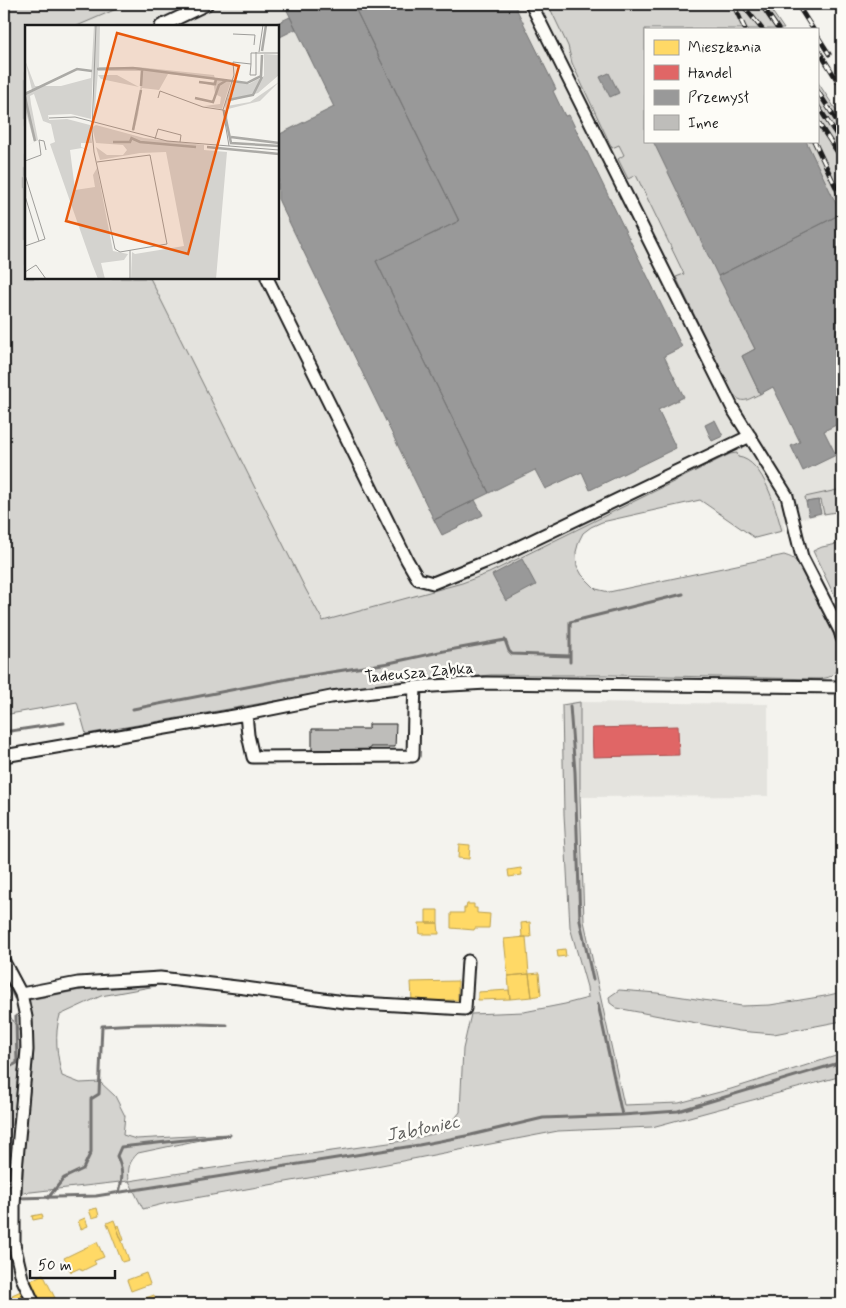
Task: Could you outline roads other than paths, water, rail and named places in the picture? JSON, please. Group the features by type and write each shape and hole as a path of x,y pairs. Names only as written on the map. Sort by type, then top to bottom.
{"street":[{"path":"163,25 207,4"},
{"path":"531,4 734,411 787,496 802,557 842,638"},
{"path":"267,279 406,560 418,579 433,583 500,556 750,436"},
{"name":"Tadeusza Ząbka","path":"4,756 331,698 416,687 486,683 842,687"},
{"path":"246,714 253,757 413,756 416,687"},
{"path":"21,994 78,983 160,978 344,1002 465,1009 468,961"},
{"path":"4,962 21,994 26,1017 27,1050 15,1188 14,1244 22,1278 34,1304"}],"waterway":[{"path":"570,662 570,622 683,594"},
{"path":"133,709 505,640 512,654 570,656"},
{"path":"570,706 575,772 580,921 593,980"},
{"path":"4,732 64,723"},
{"path":"4,977 15,998"},
{"path":"598,1004 622,1115"},
{"path":"4,1070 17,1063 16,1016"},
{"path":"48,1198 64,1178 83,1169 91,1152 91,1099 99,1094 102,1026 133,1024 227,1025"},
{"name":"Jabłoniec","path":"17,1198 96,1196 419,1145 543,1118 678,1111 842,1062"},
{"path":"119,1192 122,1174 117,1156 121,1147 230,1135"},
{"name":"Jabłoniec","path":"4,1197 11,1197"}],"railway":[{"path":"733,4 745,28"},
{"path":"742,4 761,28"},
{"path":"761,4 777,28"},
{"path":"797,4 812,28"},
{"path":"818,37 829,54"},
{"path":"818,50 842,88"},
{"path":"818,92 842,129"},
{"path":"818,107 842,143"},
{"path":"818,123 842,159"},
{"path":"814,142 842,200"}]}
